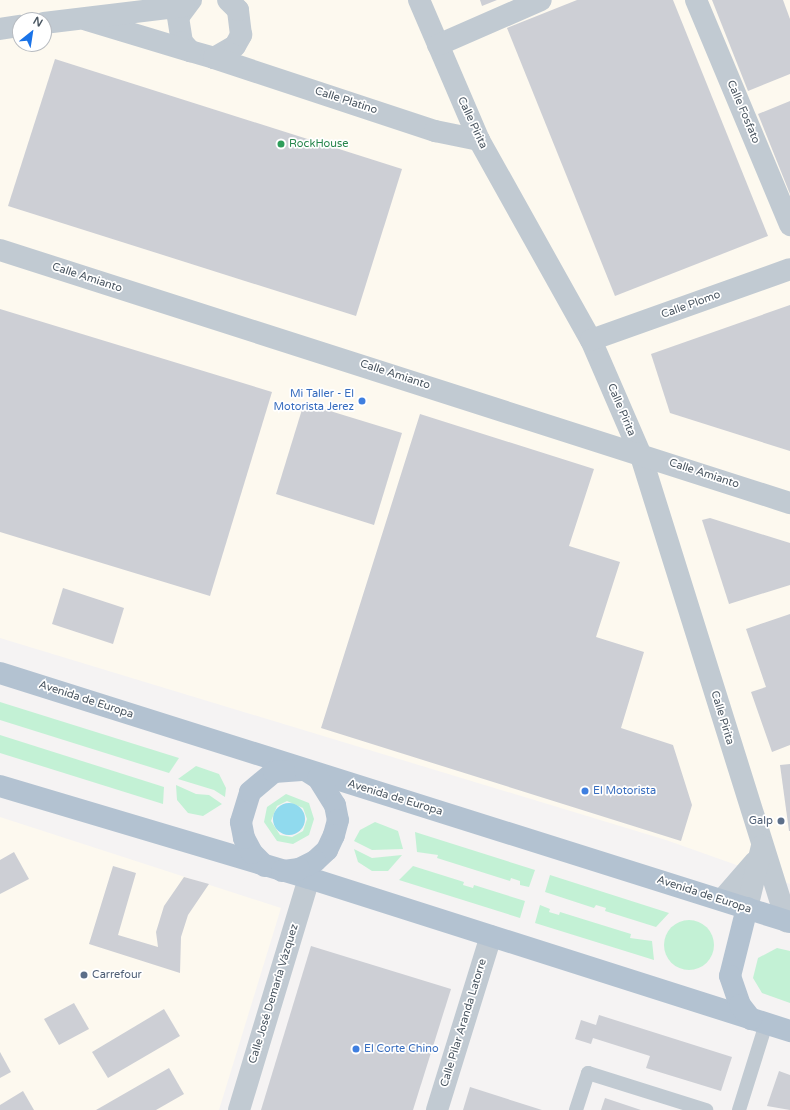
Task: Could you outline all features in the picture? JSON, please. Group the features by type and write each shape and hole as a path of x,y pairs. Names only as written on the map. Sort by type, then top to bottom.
{"main road":[{"name":"Avenida de Europa","path":"0,673 785,920"},
{"path":"305,770 318,778 335,805 334,835 327,850 315,860 299,869 273,868 252,853 244,838 242,822 250,792 274,772 305,770"},
{"path":"0,786 309,878 790,1031"},
{"path":"747,908 741,941 730,976 740,1005 758,1021"},
{"path":"741,941 749,928 785,920"}],"street":[{"path":"214,58 235,46 241,35 238,10 228,0"},
{"name":"Calle Pirita","path":"419,0 479,140 591,340 640,453 759,854 785,920"},
{"path":"438,45 541,0"},
{"name":"Calle Fosfato","path":"696,0 790,225"},
{"path":"52,22 188,3 178,30 190,51"},
{"path":"78,18 190,51"},
{"path":"0,29 12,27"},
{"name":"Calle Platino","path":"190,51 435,131 479,140"},
{"name":"Calle Amianto","path":"0,250 640,453 790,503"},
{"name":"Calle Plomo","path":"591,340 790,269"},
{"path":"722,900 759,854"},
{"name":"Calle Pirita","path":"747,908 759,854"},
{"name":"Calle José Demaría Vázquez","path":"239,1110 309,878"},
{"name":"Calle Pilar Aranda Latorre","path":"437,1110 491,936"}],"lane":[{"path":"740,1110 758,1021"},
{"path":"576,1110 588,1073 706,1110"}],"shaded area":[{"path":"0,0 790,0 790,884 666,840 0,638"},
{"name":"Carrefour","path":"0,817 281,908 219,1110 0,1110"}],"green space":[{"path":"0,702 179,758 169,773 0,720"},
{"path":"0,735 164,787 163,804 0,753"},
{"path":"196,766 219,774 226,788 225,797 214,790 178,779"},
{"path":"176,785 196,794 209,795 222,804 203,816 188,813 177,800"},
{"path":"286,794 309,803 314,819 309,835 293,844 277,841 264,822 267,807","holes":["287,801 303,808 307,819 303,831 292,837 280,835 271,821 277,806"]},
{"path":"375,822 398,831 403,849 372,850 354,841 360,830"},
{"path":"415,832 535,870 529,887 520,885 520,881 511,878 510,881 437,858 438,855 417,852"},
{"path":"354,849 372,858 402,855 388,871 372,871 358,862"},
{"path":"413,866 464,882 463,885 473,888 474,885 525,901 520,918 399,880"},
{"path":"550,875 669,913 656,927 605,911 606,908 596,905 594,908 545,892"},
{"path":"540,905 550,909 549,912 559,915 560,912 631,934 630,938 652,941 654,960 535,923"},
{"path":"689,920 699,922 707,927 712,935 714,945 712,955 707,963 699,968 689,970 679,968 671,963 666,955 664,945 666,935 671,927 679,922"},
{"path":"777,948 790,951 790,1003 762,993 753,978 758,958"}],"water":[{"path":"286,803 292,803 302,810 305,819 304,825 298,832 292,835 286,835 276,828 273,822 273,816 280,806"}],"building":[{"path":"480,0 497,0 482,6"},
{"path":"577,0 673,0 768,236 615,296 507,28"},
{"path":"712,0 783,0 790,19 790,74 748,91"},
{"path":"55,59 402,169 356,316 8,206"},
{"path":"790,101 790,194 758,114"},
{"path":"790,305 790,451 670,413 651,354"},
{"path":"0,309 272,392 210,596 0,532"},
{"path":"304,403 402,433 374,525 276,494"},
{"path":"420,414 594,469 569,546 620,562 596,637 644,652 621,728 673,745 692,805 681,841 321,728"},
{"path":"710,518 790,543 790,585 729,604 702,520"},
{"path":"63,588 124,608 113,644 52,624"},
{"path":"790,614 790,745 772,752 751,692 766,687 746,629"},
{"path":"790,764 790,831 789,831 780,765"},
{"path":"14,852 29,879 0,894 0,860"},
{"path":"113,866 136,873 118,935 158,947 156,932 164,906 184,877 209,884 188,915 181,937 180,973 89,944"},
{"name":"El Corte Chino","path":"311,946 451,989 413,1110 261,1110"},
{"path":"74,1003 89,1029 59,1045 44,1019"},
{"path":"164,1009 180,1036 108,1078 92,1052"},
{"path":"599,1015 732,1057 721,1091 646,1068 650,1056 593,1038 591,1044 575,1039 581,1020 596,1025"},
{"path":"0,1052 11,1072 0,1078"},
{"path":"169,1068 184,1094 156,1110 96,1110"},
{"path":"779,1071 790,1075 790,1110 767,1106"},
{"path":"470,1087 542,1110 463,1110"},
{"path":"23,1091 34,1110 0,1110 0,1105"},
{"path":"605,1098 641,1110 601,1110"}],"place":[{"name":"RockHouse","path":"281,144"},
{"name":"Mi Taller - El Motorista Jerez","path":"362,401"},
{"name":"El Motorista","path":"585,791"},
{"name":"Galp","path":"781,821"},
{"name":"Carrefour","path":"84,975"},
{"name":"El Corte Chino","path":"356,1049"}]}
